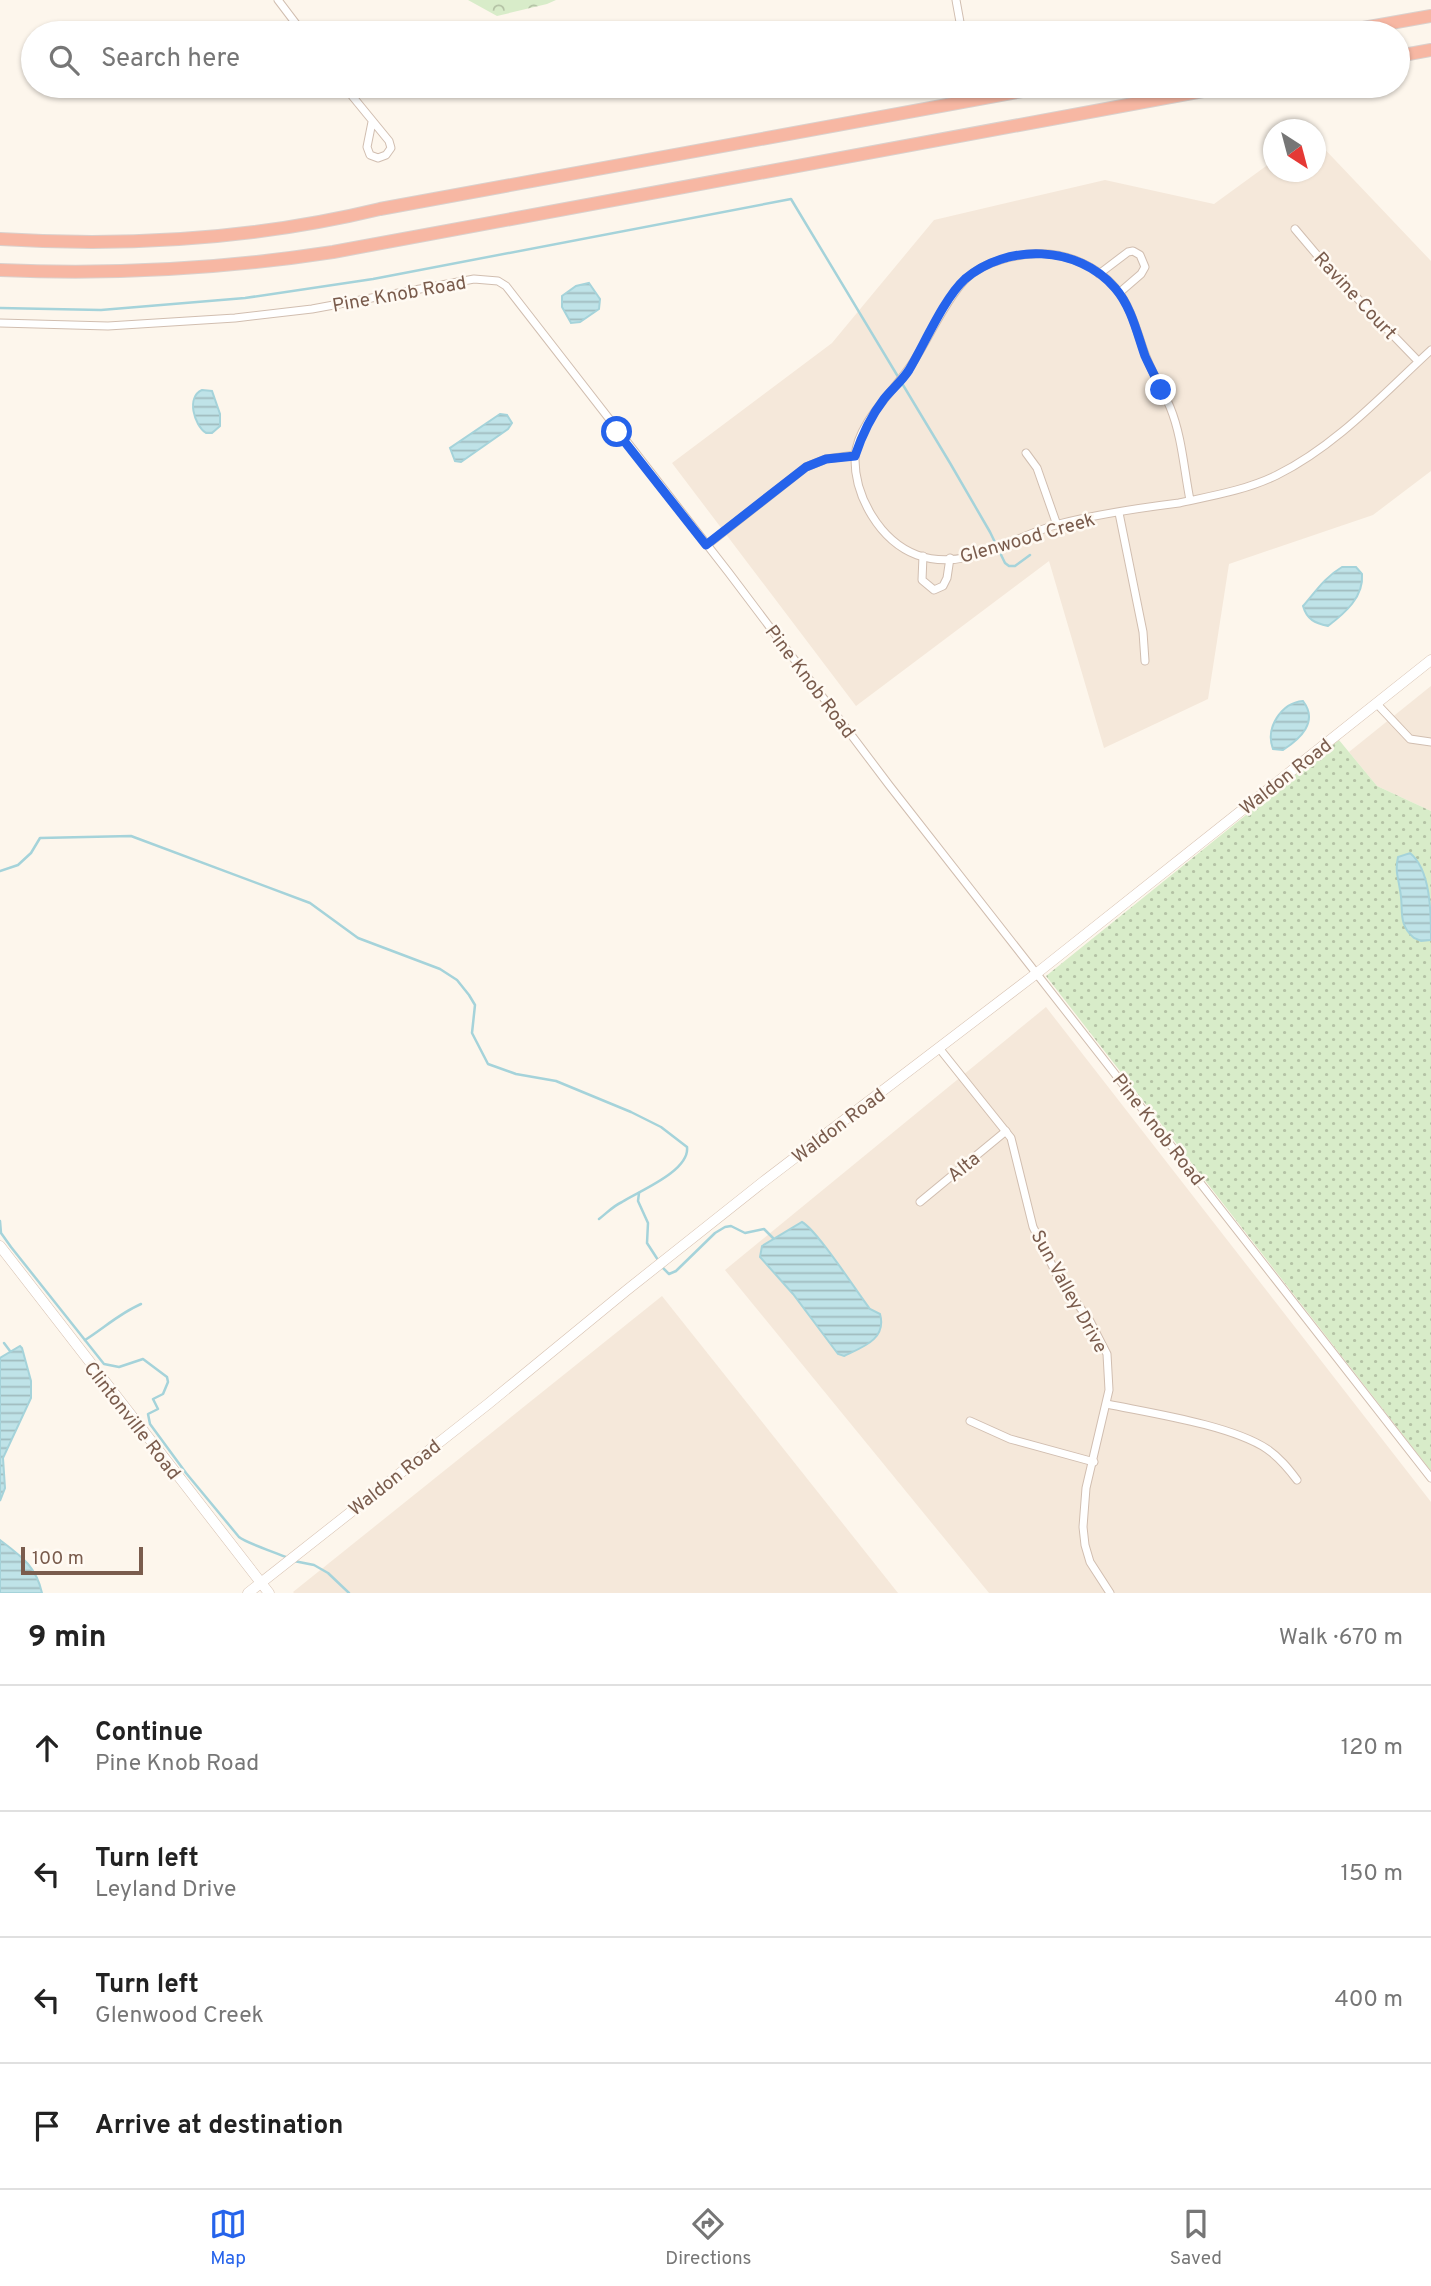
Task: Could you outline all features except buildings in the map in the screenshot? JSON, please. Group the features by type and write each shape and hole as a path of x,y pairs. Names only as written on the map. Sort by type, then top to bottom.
{"highway":[{"path":"1403,21 1431,16"},
{"path":"1410,54 1431,50"},
{"path":"0,239 92,243 206,237 282,229 985,98"},
{"path":"0,270 94,273 149,271 260,263 308,256 1165,98"}],"street":[{"path":"278,0 294,21"},
{"path":"956,0 960,21"},
{"path":"353,98 389,141 391,148 379,159 370,155 367,147 372,122"},
{"name":"Ravine Court","path":"1295,229 1328,268 1418,362"},
{"path":"1099,274 1128,252 1133,251 1140,255 1144,267 1141,274 1119,293"},
{"path":"706,545 806,467 826,459 855,456 864,432 883,401 906,374 964,280 986,266 1009,257 1040,253 1067,257 1089,266 1119,293 1125,302 1146,358 1171,408 1190,500"},
{"name":"Pine Knob Road","path":"0,323 108,326 235,318 312,309 474,279 498,281 516,297 889,785 1431,1478"},
{"name":"Glenwood Creek","path":"855,456 861,494 883,531 917,555 971,557 1057,525 1229,492 1276,476 1312,456 1431,350"},
{"path":"1026,453 1037,468 1057,525"},
{"path":"1119,513 1141,620 1145,661"},
{"path":"923,556 922,580 934,590 943,586 947,579 950,558"},
{"name":"Waldon Road","path":"248,1593 763,1182 1037,973 1431,660"},
{"path":"1377,704 1410,739 1431,742"},
{"name":"Sun Valley Drive","path":"939,1048 1011,1138 1033,1227 1059,1279 1102,1341 1109,1366 1109,1390 1083,1508 1085,1545 1090,1562 1110,1593"},
{"name":"Alta","path":"920,1202 1006,1131"},
{"name":"Clintonville Road","path":"0,1245 269,1593"},
{"path":"1107,1404 1224,1431 1246,1439 1266,1448 1282,1461 1297,1480"},
{"path":"970,1421 1010,1439 1094,1462"}],"shaded area":[{"path":"1326,151 1431,261 1431,471 1373,515 1229,564 1208,699 1104,748 1049,561 856,706 672,463 832,343 934,220 1105,180 1214,204 1263,168 1263,182 1326,182"},
{"path":"1431,686 1431,811 1377,786 1349,752"},
{"path":"1046,1007 1431,1502 1431,1593 989,1593 725,1270"},
{"path":"662,1296 898,1593 293,1592"}],"green space":[{"path":"468,0 556,0 497,16"},
{"path":"1339,740 1377,786 1431,811 1431,1471 1046,976"}],"water":[{"path":"589,283 600,299 599,309 580,322 571,323 562,307 562,296 576,286"},
{"path":"202,390 212,391 220,414 220,426 212,433 206,433 195,418 194,399"},
{"path":"500,414 507,415 512,423 508,429 461,462 455,461 450,448"},
{"path":"1342,567 1356,567 1362,574 1357,597 1347,610 1328,626 1315,622 1309,618 1303,606 1326,580"},
{"path":"1303,701 1309,716 1305,729 1296,741 1283,750 1273,749 1271,733 1277,718 1288,706"},
{"path":"1410,853 1417,861 1426,881 1431,940 1421,941 1414,938 1403,922 1397,862 1398,857"},
{"path":"802,1222 827,1249 870,1309 880,1314 881,1323 877,1336 844,1356 838,1354 793,1294 760,1257 762,1246"},
{"path":"20,1346 31,1381 31,1398 3,1458 5,1488 0,1501 0,1358"},
{"path":"0,1540 32,1569 42,1593 0,1593"}],"waterway":[{"path":"0,308 101,310 245,298 373,279 791,199 950,463 1005,563 1015,566 1030,555"},
{"path":"0,871 18,865 31,853 40,838 131,836 310,903 358,938 440,969 457,980 475,1005 472,1033 488,1064 516,1074 556,1081 631,1112 661,1127 687,1147 686,1156 672,1172 616,1205 599,1219"},
{"path":"639,1193 638,1201 648,1223 647,1243 658,1260"},
{"path":"0,1221 1,1233 11,1247 104,1364 119,1367 143,1359 167,1377 168,1382 163,1394 153,1399 158,1409 148,1414 150,1424 239,1537 288,1558"},
{"path":"661,1266 669,1274 676,1271 715,1233 725,1227 731,1226 745,1233 764,1229 773,1238"},
{"path":"85,1340 141,1304"},
{"path":"4,1343 10,1351"},
{"path":"294,1561 314,1565 328,1573 349,1593"}],"route":[{"path":"617,432 706,545 806,467 826,459 855,456 864,432 883,401 906,374 964,280 986,266 1009,257 1040,253 1067,257 1089,266 1114,286 1125,302 1161,390"}]}
